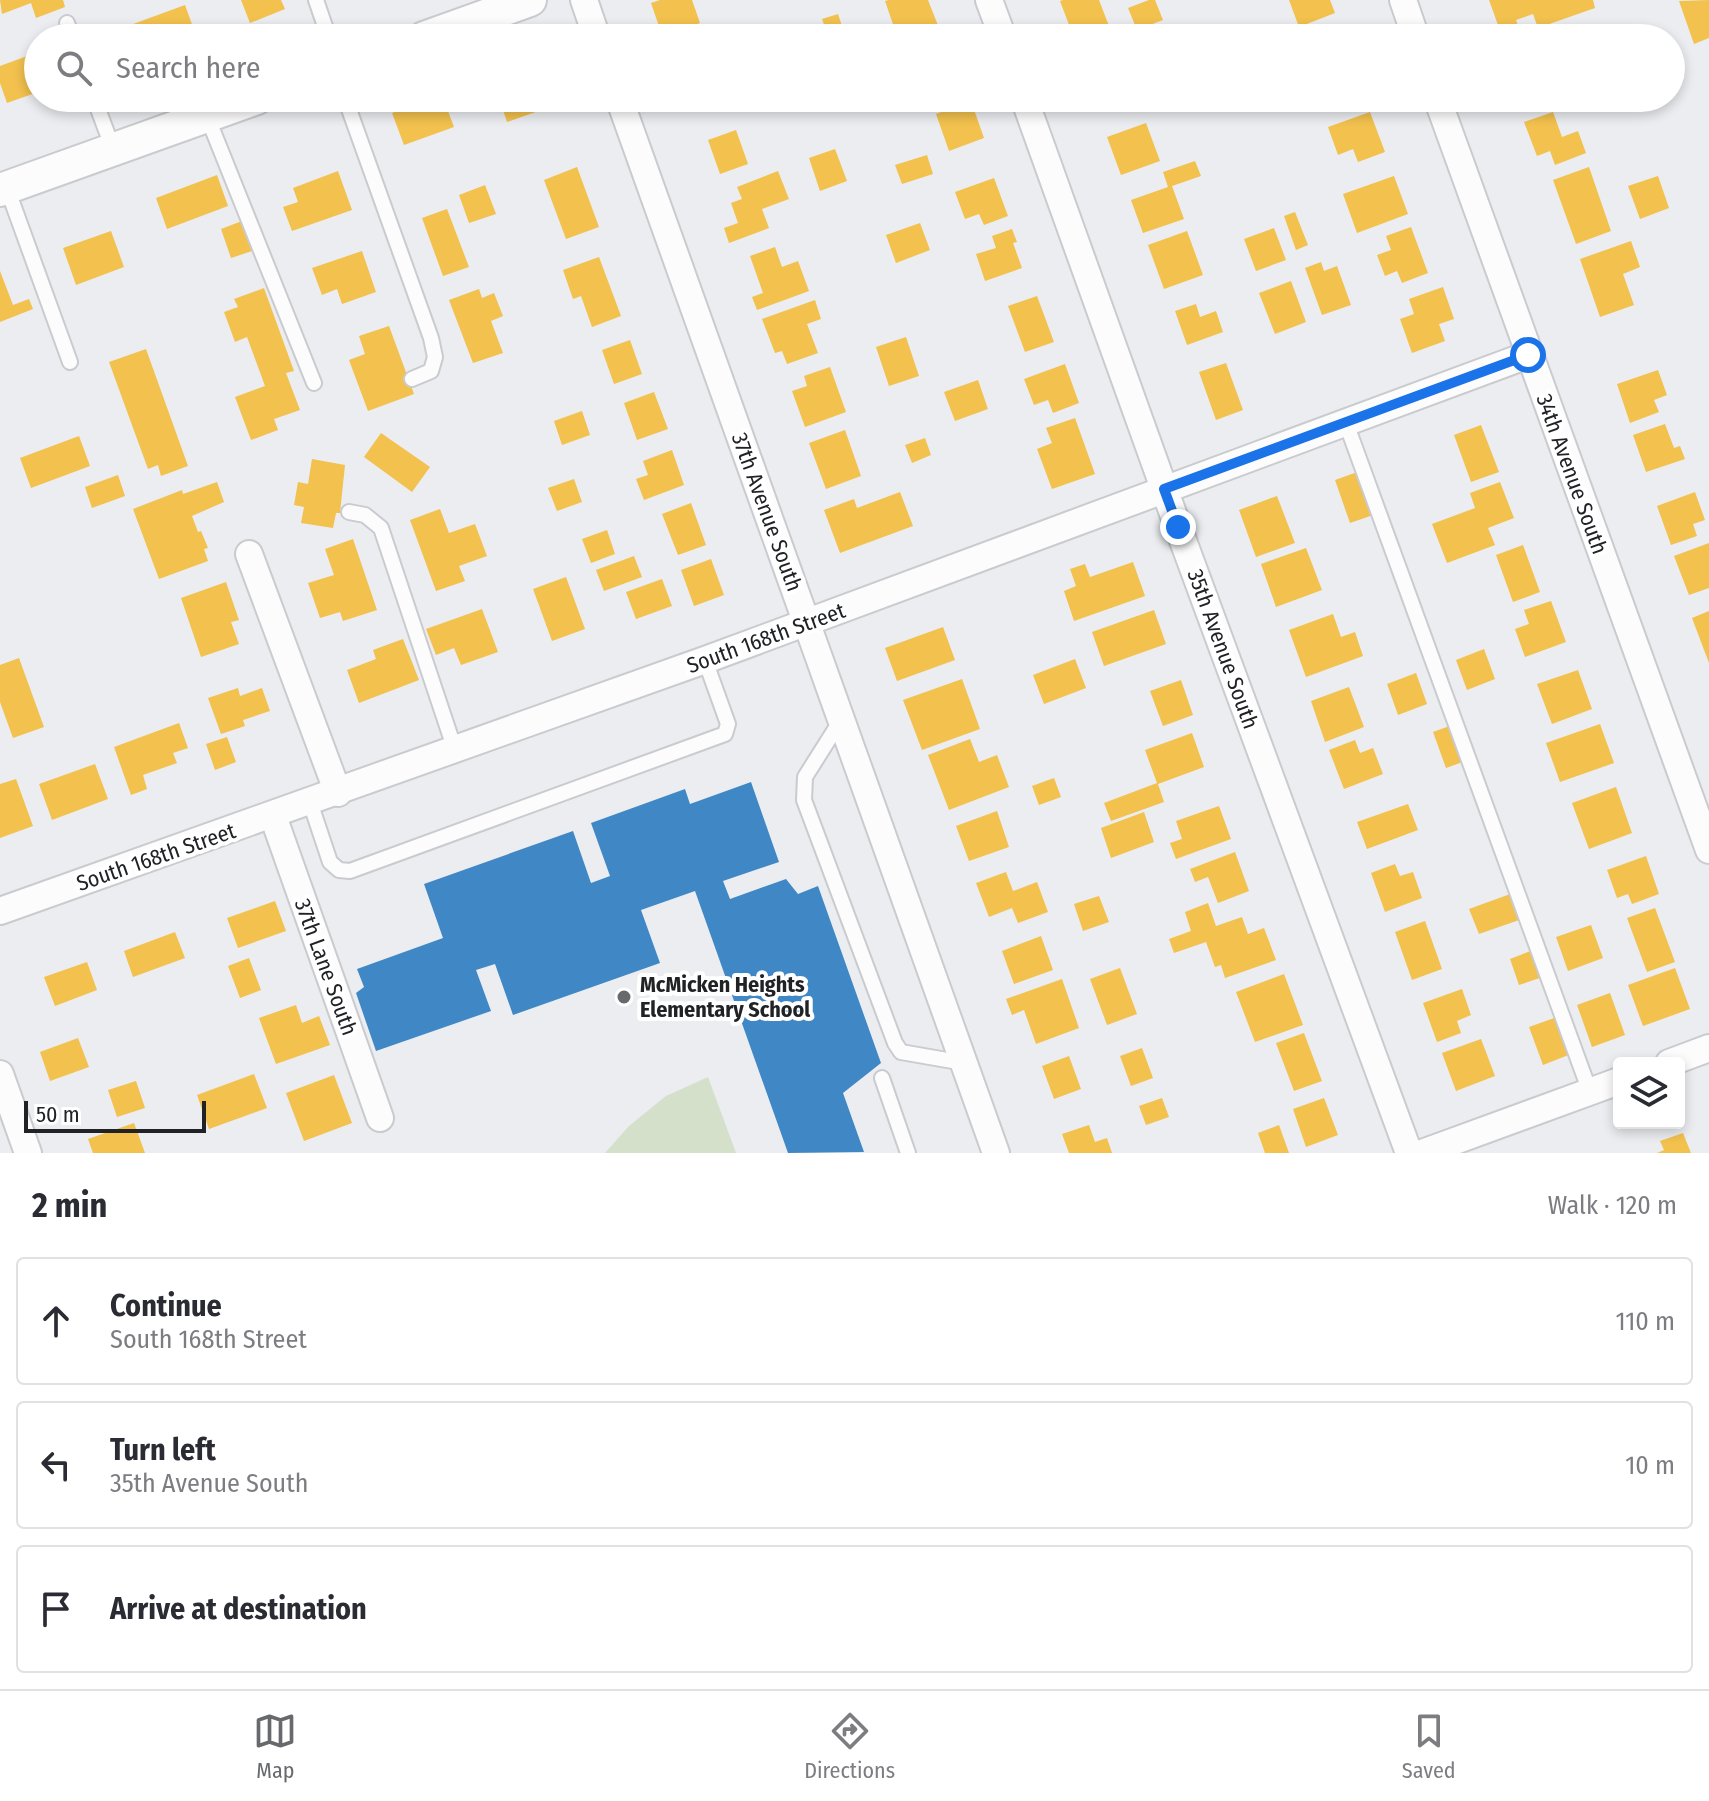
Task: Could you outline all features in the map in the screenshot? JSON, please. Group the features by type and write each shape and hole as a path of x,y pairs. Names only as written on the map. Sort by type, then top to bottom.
{"street":[{"path":"463,24 530,0"},
{"path":"584,0 592,24"},
{"path":"989,0 998,24"},
{"path":"1403,0 1411,24"},
{"path":"4,189 218,112"},
{"name":"37th Avenue South","path":"624,112 996,1153"},
{"name":"35th Avenue South","path":"1029,112 1164,489 1409,1153"},
{"name":"34th Avenue South","path":"1442,112 1709,850"},
{"name":"South 168th Street","path":"0,911 338,793 807,623 1528,355"},
{"path":"249,554 338,793"},
{"name":"37th Lane South","path":"273,816 380,1118"},
{"path":"1685,1057 1709,1048"},
{"path":"0,1074 28,1153"},
{"path":"1422,1153 1613,1083"}],"lane":[{"path":"316,0 324,24"},
{"path":"99,112 113,150"},
{"path":"350,112 431,338 435,357 431,371 412,379"},
{"path":"207,116 314,383"},
{"path":"4,189 70,362"},
{"path":"1346,423 1590,1092"},
{"path":"349,512 365,515 381,528 455,750"},
{"path":"310,802 330,862 339,870 350,871 725,734 728,724 705,660"},
{"path":"841,720 805,777 804,800 895,1043 901,1052 964,1063"},
{"path":"882,1078 908,1153"}],"green space":[{"path":"708,1077 736,1153 605,1153 629,1126 666,1096"}],"building: Homes":[{"path":"0,0 63,0 65,7 36,18 31,3 2,14"},
{"path":"241,0 281,0 285,9 250,23"},
{"path":"692,0 700,23 658,24 651,3"},
{"path":"928,0 937,24 893,24 885,1"},
{"path":"1099,0 1108,24 1069,24 1060,1"},
{"path":"1155,0 1163,20 1153,24 1135,24 1128,8"},
{"path":"1289,0 1330,0 1335,13 1307,24 1298,24"},
{"path":"1489,0 1593,0 1595,8 1549,24 1537,24 1533,14 1516,20 1517,24 1498,24"},
{"path":"1709,0 1709,38 1694,44 1679,1"},
{"path":"185,5 192,24 133,24"},
{"path":"838,14 841,24 824,24 822,19"},
{"path":"24,57 24,97 7,103 0,83 0,66"},
{"path":"448,112 454,127 404,145 392,113"},
{"path":"504,112 536,112 507,122"},
{"path":"975,112 984,138 949,151 936,114"},
{"path":"1370,112 1385,152 1358,162 1353,149 1338,155 1328,127"},
{"path":"1553,112 1562,137 1578,131 1586,153 1555,165 1550,151 1537,156 1524,122"},
{"path":"1146,123 1160,161 1121,175 1107,137"},
{"path":"736,130 748,164 720,174 708,140"},
{"path":"835,149 847,181 820,191 809,158"},
{"path":"927,155 933,174 902,184 895,165"},
{"path":"1195,161 1201,176 1172,186 1184,219 1143,233 1131,200 1168,187 1163,172"},
{"path":"577,167 599,227 566,239 544,180"},
{"path":"1589,167 1611,231 1576,244 1553,180"},
{"path":"338,171 352,210 292,231 283,207 298,202 293,188"},
{"path":"778,171 789,199 762,209 769,228 729,243 724,228 738,223 731,203 742,199 737,187"},
{"path":"217,175 228,206 167,229 156,198"},
{"path":"1394,176 1408,214 1357,233 1343,194"},
{"path":"1658,176 1669,208 1640,219 1628,186"},
{"path":"994,178 1008,216 984,225 979,214 965,219 955,192"},
{"path":"485,185 496,214 469,223 459,195"},
{"path":"447,209 469,267 443,276 422,218"},
{"path":"1295,212 1308,245 1296,250 1284,216"},
{"path":"242,221 252,251 231,258 221,229"},
{"path":"920,223 930,250 896,263 886,235"},
{"path":"1411,227 1428,273 1402,283 1397,271 1385,276 1377,255 1391,250 1386,236"},
{"path":"1274,228 1286,260 1256,271 1244,239"},
{"path":"1012,229 1017,242 1013,243 1022,268 985,281 976,254 996,248 992,236"},
{"path":"111,231 124,267 76,285 63,248"},
{"path":"1187,231 1203,275 1164,289 1148,245"},
{"path":"1631,241 1640,267 1623,274 1634,305 1600,317 1580,259"},
{"path":"775,247 782,267 798,261 809,291 757,310 752,297 763,293 750,256"},
{"path":"362,251 376,292 342,304 337,289 322,295 312,268"},
{"path":"599,257 621,316 592,327 581,296 573,299 563,270"},
{"path":"1321,262 1324,271 1337,266 1351,305 1322,315 1305,268"},
{"path":"0,271 13,305 29,299 33,309 0,322"},
{"path":"1291,281 1306,322 1275,334 1259,293"},
{"path":"1443,287 1454,319 1439,324 1445,341 1412,353 1400,319 1414,314 1409,299"},
{"path":"264,288 294,371 286,373 300,410 274,419 278,430 251,440 235,397 265,386 247,337 235,342 224,312 238,307 234,299"},
{"path":"479,289 482,298 494,293 503,316 491,321 503,353 473,363 449,300"},
{"path":"1037,296 1054,342 1025,352 1008,306"},
{"path":"815,300 821,319 807,324 818,353 787,364 782,351 775,353 762,319"},
{"path":"1196,304 1200,317 1216,311 1223,332 1187,345 1175,311"},
{"path":"389,326 414,394 368,411 349,360 365,354 359,336"},
{"path":"906,337 919,376 889,386 876,347"},
{"path":"630,340 642,374 614,384 602,350"},
{"path":"146,349 188,466 161,476 158,465 148,469 109,362"},
{"path":"1226,363 1243,410 1216,420 1199,372"},
{"path":"1065,364 1079,403 1053,413 1048,400 1034,405 1024,379"},
{"path":"830,367 846,412 805,427 792,391 807,386 804,376"},
{"path":"1658,370 1667,395 1654,400 1659,412 1630,423 1617,384"},
{"path":"978,380 988,409 955,421 944,392"},
{"path":"654,392 668,429 637,440 624,403"},
{"path":"582,411 590,435 562,445 554,421"},
{"path":"1075,418 1095,474 1052,489 1037,449 1052,443 1046,428"},
{"path":"1665,424 1674,448 1680,446 1685,459 1646,472 1633,435"},
{"path":"1481,425 1499,472 1471,482 1454,435"},
{"path":"845,430 861,476 826,489 809,443"},
{"path":"381,433 430,467 412,492 364,457"},
{"path":"79,436 90,466 31,488 20,458"},
{"path":"925,438 931,455 912,463 905,445"},
{"path":"672,450 684,485 644,500 636,479 648,475 643,461"},
{"path":"312,459 345,465 340,513 336,513 333,528 301,523 304,507 294,505 298,482 308,484"},
{"path":"1363,470 1379,513 1350,523 1335,480"},
{"path":"118,475 125,496 92,508 85,487"},
{"path":"574,479 582,502 557,511 548,488"},
{"path":"217,482 224,502 192,516 208,548 204,549 208,561 159,579 133,509 182,490 183,494"},
{"path":"1500,482 1514,518 1488,528 1495,545 1447,563 1432,524 1475,508 1470,493"},
{"path":"900,492 913,526 840,553 824,510 854,499 857,508"},
{"path":"1695,492 1705,520 1693,524 1697,536 1671,545 1657,506"},
{"path":"1277,496 1295,543 1256,557 1239,510"},
{"path":"691,503 706,545 678,555 662,514"},
{"path":"440,509 449,533 475,524 487,556 459,566 465,581 436,591 410,520"},
{"path":"607,530 615,554 591,563 582,539"},
{"path":"353,539 377,610 343,621 340,612 320,618 308,583 334,575 325,549"},
{"path":"1709,543 1709,588 1689,595 1674,556"},
{"path":"1523,545 1540,592 1513,602 1496,555"},
{"path":"1306,548 1322,590 1276,607 1261,564"},
{"path":"634,556 642,577 604,591 596,570"},
{"path":"711,559 724,595 694,606 681,570"},
{"path":"1133,562 1145,596 1074,621 1064,591 1076,586 1070,569 1085,564 1090,577"},
{"path":"566,577 585,629 552,641 533,589"},
{"path":"662,579 672,606 636,619 626,592"},
{"path":"226,582 239,620 231,622 239,644 201,657 181,598"},
{"path":"1551,601 1566,642 1525,657 1515,629 1529,624 1524,610"},
{"path":"482,609 498,652 461,665 454,648 436,655 426,629"},
{"path":"1154,610 1166,644 1104,666 1092,632"},
{"path":"1709,611 1709,663 1692,618"},
{"path":"1333,614 1341,637 1355,632 1363,656 1306,677 1289,630"},
{"path":"943,627 955,660 897,681 885,648"},
{"path":"403,639 419,680 359,703 347,670 376,659 373,650"},
{"path":"1484,649 1495,679 1467,690 1456,660"},
{"path":"19,658 44,727 13,738 0,702 0,665"},
{"path":"1075,659 1086,688 1044,704 1033,675"},
{"path":"1578,670 1592,709 1552,724 1537,684"},
{"path":"1416,673 1427,704 1398,715 1387,684"},
{"path":"962,679 980,729 922,750 903,700"},
{"path":"1181,680 1193,715 1163,726 1150,691"},
{"path":"1349,687 1364,727 1325,742 1311,701"},
{"path":"238,688 240,696 262,688 270,711 243,720 245,726 221,734 208,698"},
{"path":"179,723 188,748 173,753 177,763 143,775 147,789 131,795 114,747"},
{"path":"1455,724 1468,760 1446,768 1433,732"},
{"path":"1600,724 1614,763 1560,782 1546,743"},
{"path":"1192,733 1204,767 1158,784 1164,802 1111,821 1104,803 1157,783 1145,750"},
{"path":"227,737 236,762 215,770 206,744"},
{"path":"970,739 979,762 997,755 1009,787 949,810 928,755"},
{"path":"1355,740 1360,753 1373,748 1383,774 1344,789 1329,750"},
{"path":"95,764 108,799 52,820 39,784"},
{"path":"1054,778 1061,797 1039,805 1032,786"},
{"path":"16,779 33,826 0,838 0,784"},
{"path":"1616,787 1632,833 1589,849 1572,803"},
{"path":"1408,804 1418,830 1367,849 1357,822"},
{"path":"1219,806 1231,839 1176,859 1170,843 1182,839 1176,821"},
{"path":"997,811 1009,847 969,861 956,826"},
{"path":"1144,812 1154,842 1111,858 1101,828"},
{"path":"1235,852 1249,891 1218,903 1208,877 1195,882 1190,869"},
{"path":"1646,856 1659,894 1632,904 1628,894 1617,898 1607,870"},
{"path":"1395,864 1400,876 1413,872 1422,898 1385,912 1371,873"},
{"path":"1006,872 1013,891 1037,882 1048,912 1018,923 1012,908 989,917 976,883"},
{"path":"1513,893 1522,919 1479,934 1469,909"},
{"path":"1099,896 1109,922 1083,931 1074,904"},
{"path":"275,901 286,931 238,948 227,918"},
{"path":"1208,903 1216,926 1242,917 1248,934 1264,928 1276,960 1225,978 1221,965 1215,967 1206,942 1174,953 1169,939 1191,931 1185,912"},
{"path":"1655,908 1675,962 1647,972 1627,918"},
{"path":"1425,921 1442,969 1412,980 1395,932"},
{"path":"1591,925 1603,958 1568,971 1556,937"},
{"path":"175,932 185,958 133,977 124,951"},
{"path":"1041,936 1053,970 1014,984 1002,951"},
{"path":"1533,950 1543,977 1519,985 1510,959"},
{"path":"249,958 261,990 240,998 228,966"},
{"path":"87,962 97,990 55,1006 44,977"},
{"path":"1120,968 1137,1014 1107,1025 1090,979"},
{"path":"1675,968 1690,1009 1643,1026 1628,985"},
{"path":"1284,974 1303,1025 1255,1042 1236,992"},
{"path":"1062,979 1079,1028 1036,1044 1024,1010 1012,1015 1006,999"},
{"path":"1462,989 1471,1015 1457,1021 1461,1033 1437,1042 1423,1003"},
{"path":"1610,993 1625,1035 1592,1047 1577,1005"},
{"path":"296,1005 302,1023 319,1016 330,1045 276,1064 259,1018"},
{"path":"1557,1017 1571,1054 1543,1065 1529,1027"},
{"path":"1304,1033 1322,1081 1294,1091 1276,1043"},
{"path":"78,1038 89,1067 50,1081 40,1052"},
{"path":"1481,1039 1495,1076 1456,1091 1442,1053"},
{"path":"1142,1048 1153,1078 1131,1086 1120,1056"},
{"path":"1069,1056 1081,1089 1054,1099 1042,1066"},
{"path":"254,1074 267,1108 209,1129 197,1095"},
{"path":"334,1075 352,1123 304,1141 286,1093"},
{"path":"136,1081 145,1108 117,1117 108,1090"},
{"path":"1162,1098 1169,1117 1146,1125 1139,1106"},
{"path":"1324,1098 1338,1135 1306,1147 1293,1109"},
{"path":"134,1123 145,1153 93,1153 88,1139"},
{"path":"1089,1125 1095,1142 1107,1138 1112,1153 1069,1153 1062,1134"},
{"path":"1279,1125 1289,1153 1265,1153 1258,1133"},
{"path":"1683,1133 1691,1153 1657,1153 1664,1150 1660,1141"}],"building: Schools":[{"path":"751,782 779,862 723,881 730,899 786,879 798,894 818,886 881,1063 843,1093 864,1152 788,1153 695,891 641,910 660,963 513,1015 495,964 476,970 491,1011 376,1051 356,993 364,987 357,969 443,938 424,884 573,831 591,883 610,876 591,823 685,789 690,804"}],"place":[{"name":"McMicken Heights Elementary School","path":"624,997"}],"route":[{"path":"1178,527 1164,489 1528,355"}]}
